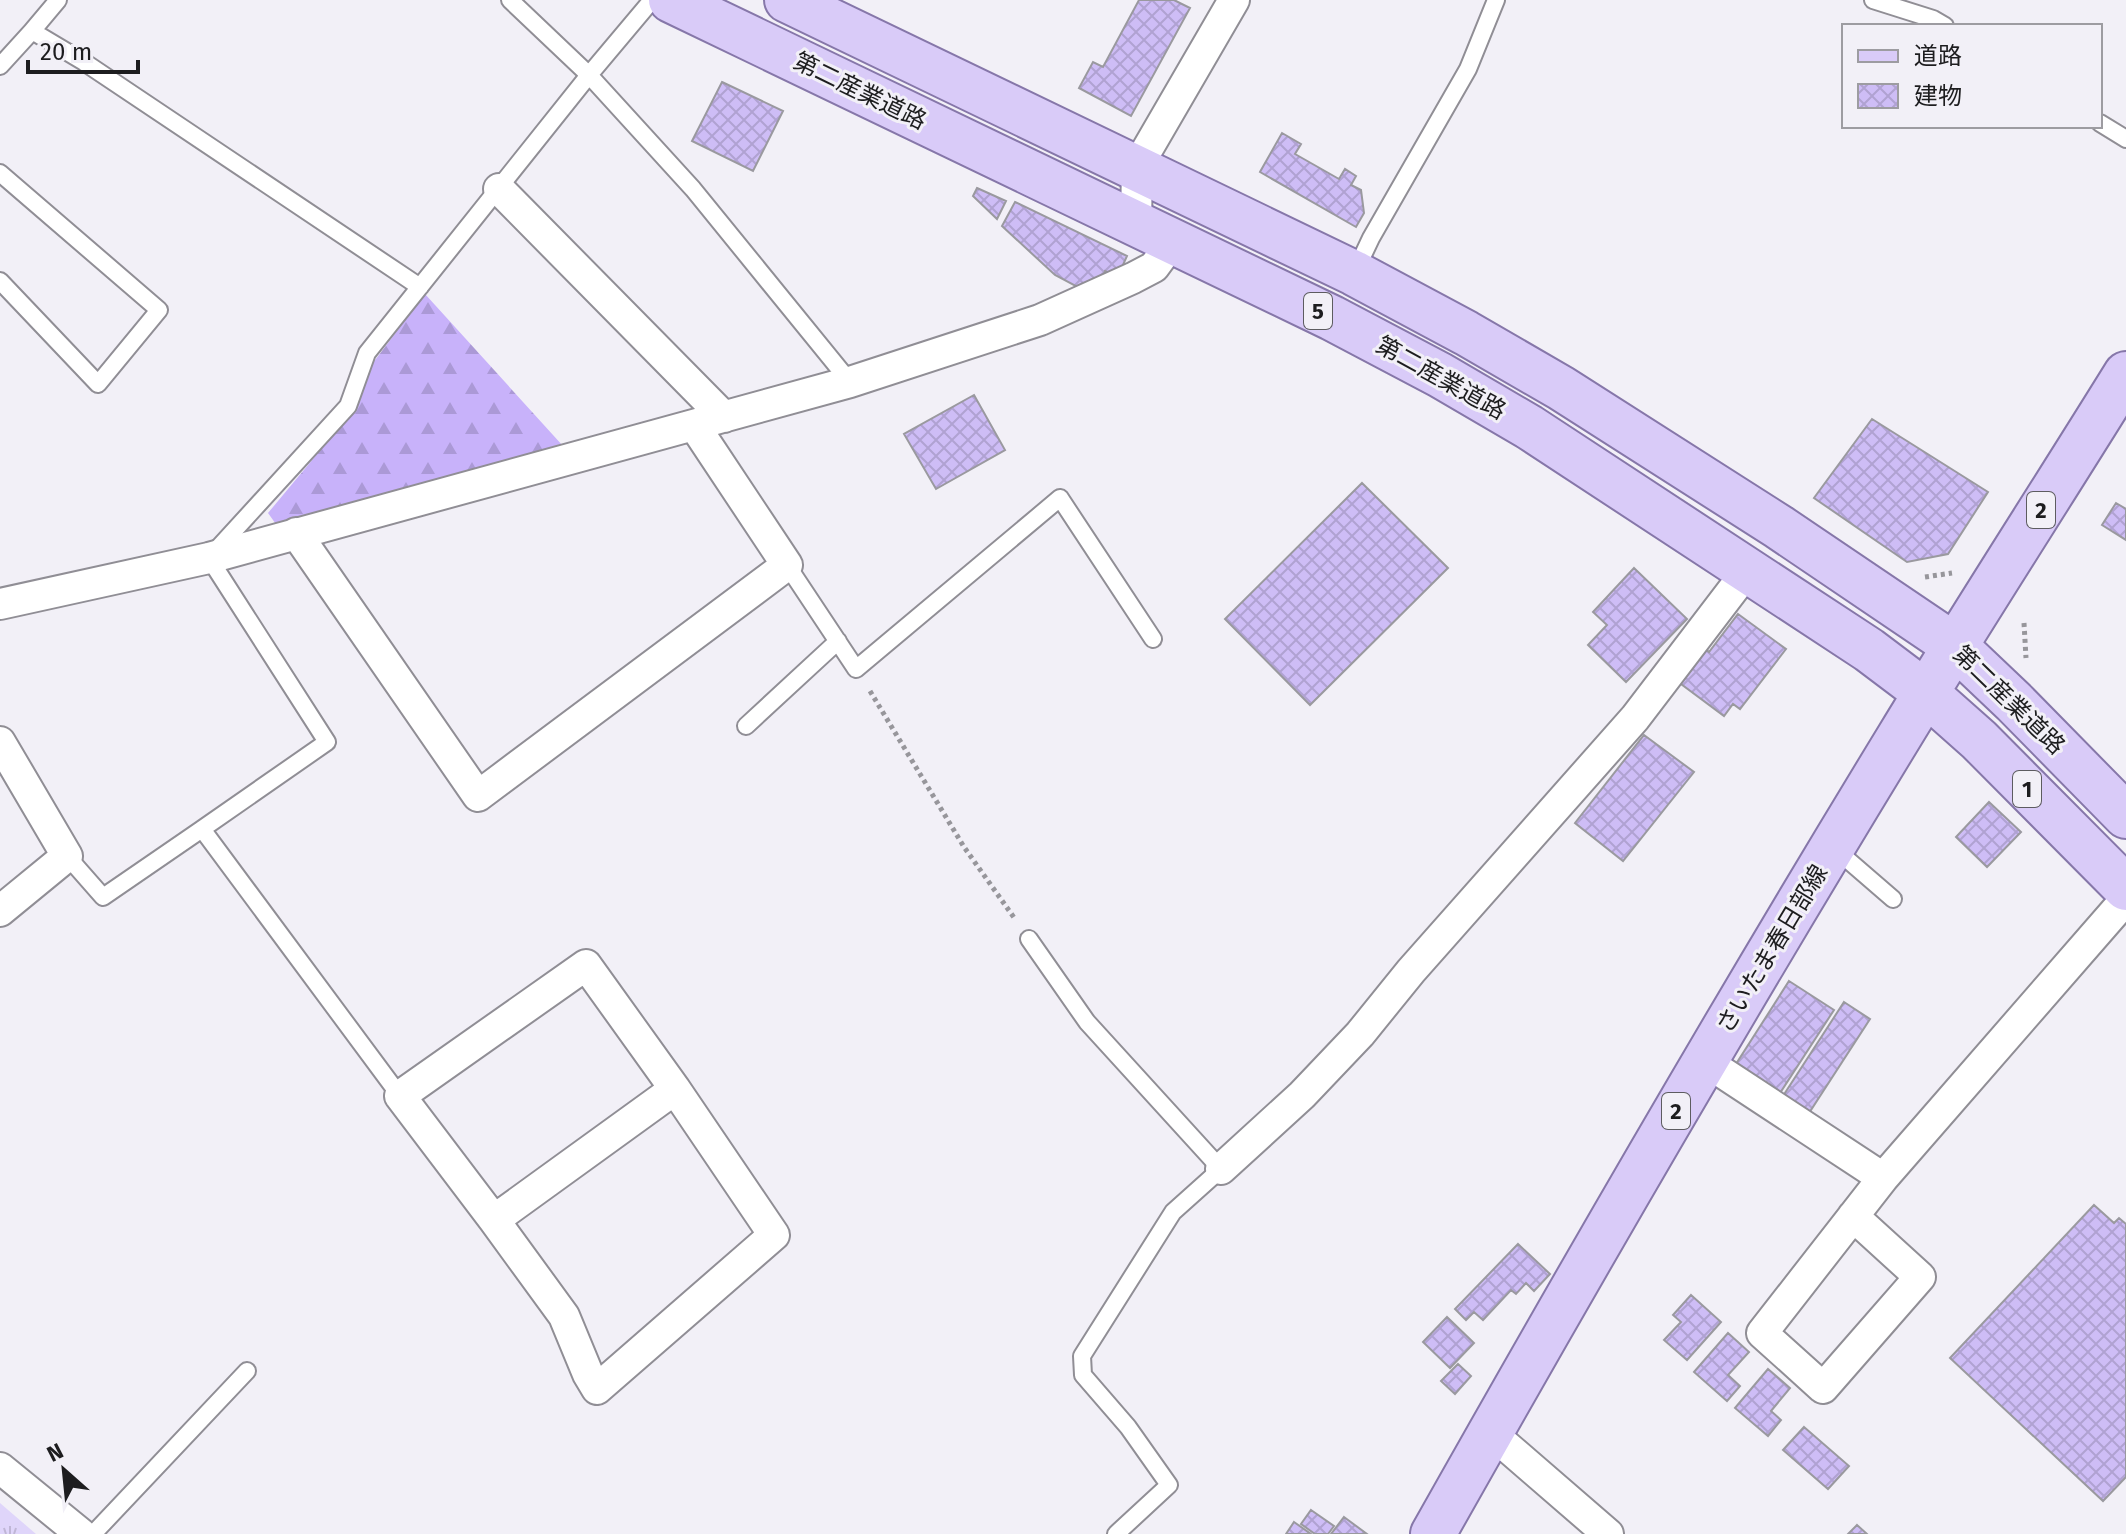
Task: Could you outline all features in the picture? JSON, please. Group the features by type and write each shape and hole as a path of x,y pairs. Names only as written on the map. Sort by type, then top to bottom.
{"main road":[{"name":"第二産業道路","path":"671,0 1332,318 1440,375 1529,427 1869,650 1926,693 1979,740 2126,888"},
{"name":"第二産業道路","path":"787,0 1354,273 1561,388 1779,527 1955,646 2126,816"},
{"name":"さいたま春日部線","path":"1433,1534 1705,1061 1833,847 1955,646 2122,391"}],"street":[{"path":"0,604 209,558 850,382 1040,320 1133,278 1154,267 1155,232 1137,167 1234,0"},
{"path":"499,189 724,417"},
{"path":"296,533 478,796 787,565 694,425"},
{"path":"1221,1169 1302,1095 1360,1034 1421,959 1635,718 1748,570"},
{"path":"0,742 67,856 0,911"},
{"path":"1853,1216 1920,1277 1823,1388 1762,1333 1853,1216 1883,1178 2126,899"},
{"path":"586,965 774,1235 597,1389 564,1316 400,1096 586,965"},
{"path":"1705,1061 1883,1178"},
{"path":"494,1220 675,1089"},
{"path":"1490,1432 1608,1534"},
{"path":"0,1468 81,1534"}],"lane":[{"path":"0,66 58,0"},
{"path":"510,0 589,75 693,189 850,382"},
{"path":"67,856 103,897 327,742 209,558 348,406 367,353 652,0"},
{"path":"1354,273 1468,69 1496,0"},
{"path":"1873,0 1942,24"},
{"path":"32,31 84,62 420,287"},
{"path":"2102,124 2126,139"},
{"path":"0,173 159,310 98,384 0,281"},
{"path":"787,565 856,669 1060,498 1153,639"},
{"path":"746,726 838,641"},
{"path":"202,829 400,1096"},
{"path":"1833,847 1893,899"},
{"path":"1029,939 1087,1022 1221,1169 1173,1212 1082,1356 1083,1375 1128,1427 1169,1485 1116,1534"},
{"path":"93,1534 247,1371"}],"path":[{"path":"1920,578 1952,573"},
{"path":"2024,623 2026,666"},
{"path":"856,669 964,847 1029,939"}],"green space":[{"path":"425,294 563,446 278,527 268,513 353,411 363,376"},
{"path":"0,1503 36,1534 0,1534"}],"building":[{"path":"1139,0 1174,0 1190,8 1131,116 1079,88 1093,62 1103,67"},
{"path":"722,82 783,111 753,171 692,141"},
{"path":"1282,133 1301,144 1295,154 1339,179 1345,169 1356,176 1351,185 1361,190 1364,213 1356,227 1260,172"},
{"path":"977,188 1006,201 997,219 973,196"},
{"path":"1015,202 1127,256 1118,276 1105,271 1099,286 1085,291 1055,275 1002,226"},
{"path":"974,395 1005,450 936,489 904,434"},
{"path":"1872,419 1988,492 1948,554 1907,562 1814,498"},
{"path":"1362,483 1448,568 1310,705 1225,619"},
{"path":"2116,503 2126,509 2126,540 2102,525"},
{"path":"1634,568 1687,619 1626,682 1588,645 1607,625 1593,612"},
{"path":"1738,614 1786,649 1740,709 1733,704 1724,716 1677,681 1703,647 1709,652"},
{"path":"1644,735 1694,772 1623,861 1575,823"},
{"path":"1989,802 2021,832 1987,867 1956,837"},
{"path":"1789,981 1834,1010 1780,1093 1736,1064"},
{"path":"1844,1002 1870,1019 1809,1113 1783,1096"},
{"path":"2094,1205 2114,1223 2119,1218 2126,1224 2126,1477 2103,1501 1950,1358"},
{"path":"1518,1244 1550,1274 1534,1291 1526,1283 1516,1294 1511,1290 1483,1320 1474,1312 1466,1320 1455,1309"},
{"path":"1691,1295 1721,1322 1687,1360 1664,1340 1681,1322 1673,1315"},
{"path":"1447,1317 1474,1343 1450,1368 1423,1342"},
{"path":"1728,1333 1749,1352 1728,1375 1740,1386 1727,1401 1694,1372"},
{"path":"1458,1364 1471,1376 1455,1394 1441,1381"},
{"path":"1768,1369 1790,1388 1771,1411 1781,1420 1768,1436 1735,1408"},
{"path":"1804,1427 1849,1466 1828,1489 1783,1450"},
{"path":"1311,1510 1334,1526 1328,1534 1315,1534 1301,1524"},
{"path":"1344,1517 1367,1534 1331,1534"},
{"path":"1294,1522 1311,1534 1286,1534"},
{"path":"1857,1525 1867,1534 1848,1534"}]}
